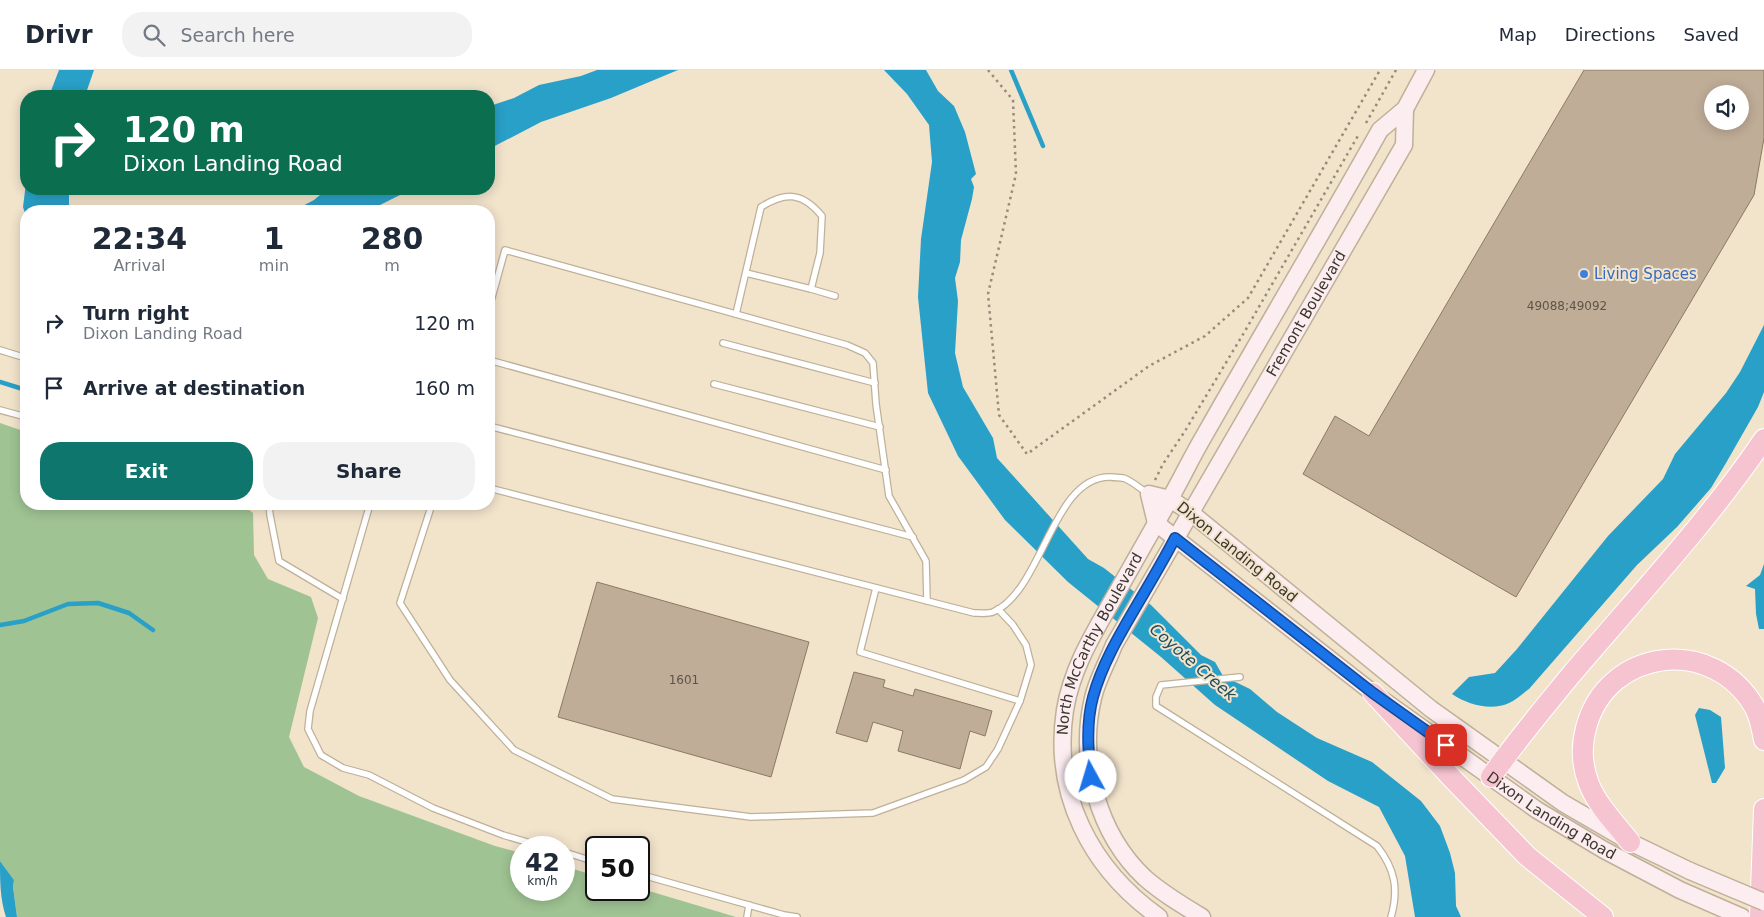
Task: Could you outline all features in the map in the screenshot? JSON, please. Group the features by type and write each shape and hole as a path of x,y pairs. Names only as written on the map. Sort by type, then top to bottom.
{"highway":[{"path":"1491,778 1550,700 1712,509 1740,474 1764,439"},
{"path":"1630,842 1596,799 1584,768 1582,752 1584,736 1594,705 1615,680 1637,668 1660,660 1677,659 1709,666 1736,683 1747,696 1756,709 1764,740"},
{"path":"1373,693 1527,856 1602,917"},
{"path":"1760,917 1764,809"}],"main road":[{"name":"Fremont Boulevard","path":"1170,499 1202,438 1380,130 1406,109 1426,70"},
{"name":"Fremont Boulevard","path":"1190,512 1404,145 1406,109"},
{"name":"Dixon Landing Road","path":"1742,917 1680,890 1604,850 1546,815 1491,778 1373,693 1156,523 1149,494 1170,499 1190,512 1431,709 1563,803 1630,842 1690,871 1764,902"},
{"name":"North McCarthy Boulevard","path":"1159,917 1142,905 1108,872 1093,849 1072,804 1067,782 1063,734 1069,692 1075,671 1170,499"},
{"name":"North McCarthy Boulevard","path":"1190,512 1114,645 1099,680 1090,715 1089,755 1091,777 1103,816 1127,857 1144,877 1202,917"},
{"path":"1142,905 1157,887"}],"lane":[{"path":"736,314 761,207 774,199 795,196 813,204 822,216 820,253 811,290"},
{"path":"495,286 505,250 847,345 865,353 873,362 889,496 926,562 927,601"},
{"path":"746,273 836,296"},
{"path":"723,343 875,383"},
{"path":"0,350 20,356"},
{"path":"495,362 886,470"},
{"path":"714,384 880,427"},
{"path":"0,410 20,416"},
{"path":"495,428 912,537"},
{"path":"495,490 974,613 992,613 1009,601 1024,581 1064,509 1081,487 1102,477 1125,478 1149,494"},
{"path":"270,510 279,561 342,598"},
{"path":"368,510 310,711 308,729 321,755 343,768 369,775 433,808 510,837"},
{"path":"430,510 400,603 450,680 514,750 612,799 751,817 873,813 964,780 986,767 998,749 1020,701 1031,665 1026,645 1013,625 998,609"},
{"path":"876,588 860,652 1020,701"},
{"path":"1240,677 1161,685 1156,697 1156,706 1377,846 1391,868 1395,883 1396,900 1391,917"},
{"path":"650,877 797,917"},
{"path":"747,917 749,905"}],"path":[{"path":"988,70 1013,100 1014,109 1016,174 988,294 999,415 1027,454 1149,366 1204,336 1248,298 1380,70"},
{"path":"1149,494 1163,464 1240,339 1396,70"}],"green space":[{"path":"0,423 20,430 20,510 249,510 253,513 254,555 268,579 311,597 318,618 289,737 304,767 359,796 510,850 510,901 575,901 575,869 585,873 585,901 650,901 650,891 736,917 17,917 13,887 14,880 0,861"}],"water":[{"path":"59,70 94,70 87,90 51,90"},
{"path":"597,70 678,70 611,98 541,122 495,146 495,104 514,98 539,85 581,76"},
{"name":"Coyote Creek","path":"884,70 926,70 938,91 954,106 965,132 976,174 971,179 974,187 961,240 960,262 955,278 958,301 955,353 963,387 993,438 997,458 1088,559 1104,568 1151,605 1201,655 1215,662 1223,676 1250,689 1277,712 1317,738 1372,762 1421,801 1440,826 1450,853 1455,873 1456,906 1461,917 1415,917 1405,856 1379,807 1328,781 1215,705 1161,657 1068,582 1005,520 958,456 928,393 918,297 921,239 932,162 929,125 907,94"},
{"path":"24,195 69,195 69,205 23,205"},
{"path":"320,195 400,195 380,205 304,205"},
{"path":"1764,325 1764,392 1758,407 1711,488 1677,527 1637,565 1529,689 1512,702 1495,707 1473,704 1452,694 1469,677 1495,673 1517,649 1608,536 1663,479 1675,454 1726,393 1740,372"},
{"path":"1764,564 1764,629 1759,629 1755,589 1746,586 1760,575"},
{"path":"1699,708 1710,710 1721,717 1725,768 1716,783 1712,783 1695,715"},
{"path":"0,861 14,880 13,887 17,917 6,917 1,896"}],"building":[{"path":"1584,70 1764,70 1764,138 1754,195 1516,597 1303,474 1335,416 1369,436"},
{"path":"597,582 809,642 771,777 558,717"},
{"path":"854,672 885,680 883,687 913,696 915,689 992,711 985,736 970,731 960,769 898,751 903,731 873,722 867,742 836,733"}],"waterway":[{"path":"1011,70 1043,146"},
{"path":"0,382 20,388"},
{"path":"0,625 24,621 68,604 98,603 129,613 153,630"}],"place":[{"name":"Living Spaces","path":"1584,274"}],"route":[{"path":"1091,777 1088,735 1093,698 1099,680 1114,645 1175,538 1373,693 1446,745"}]}
